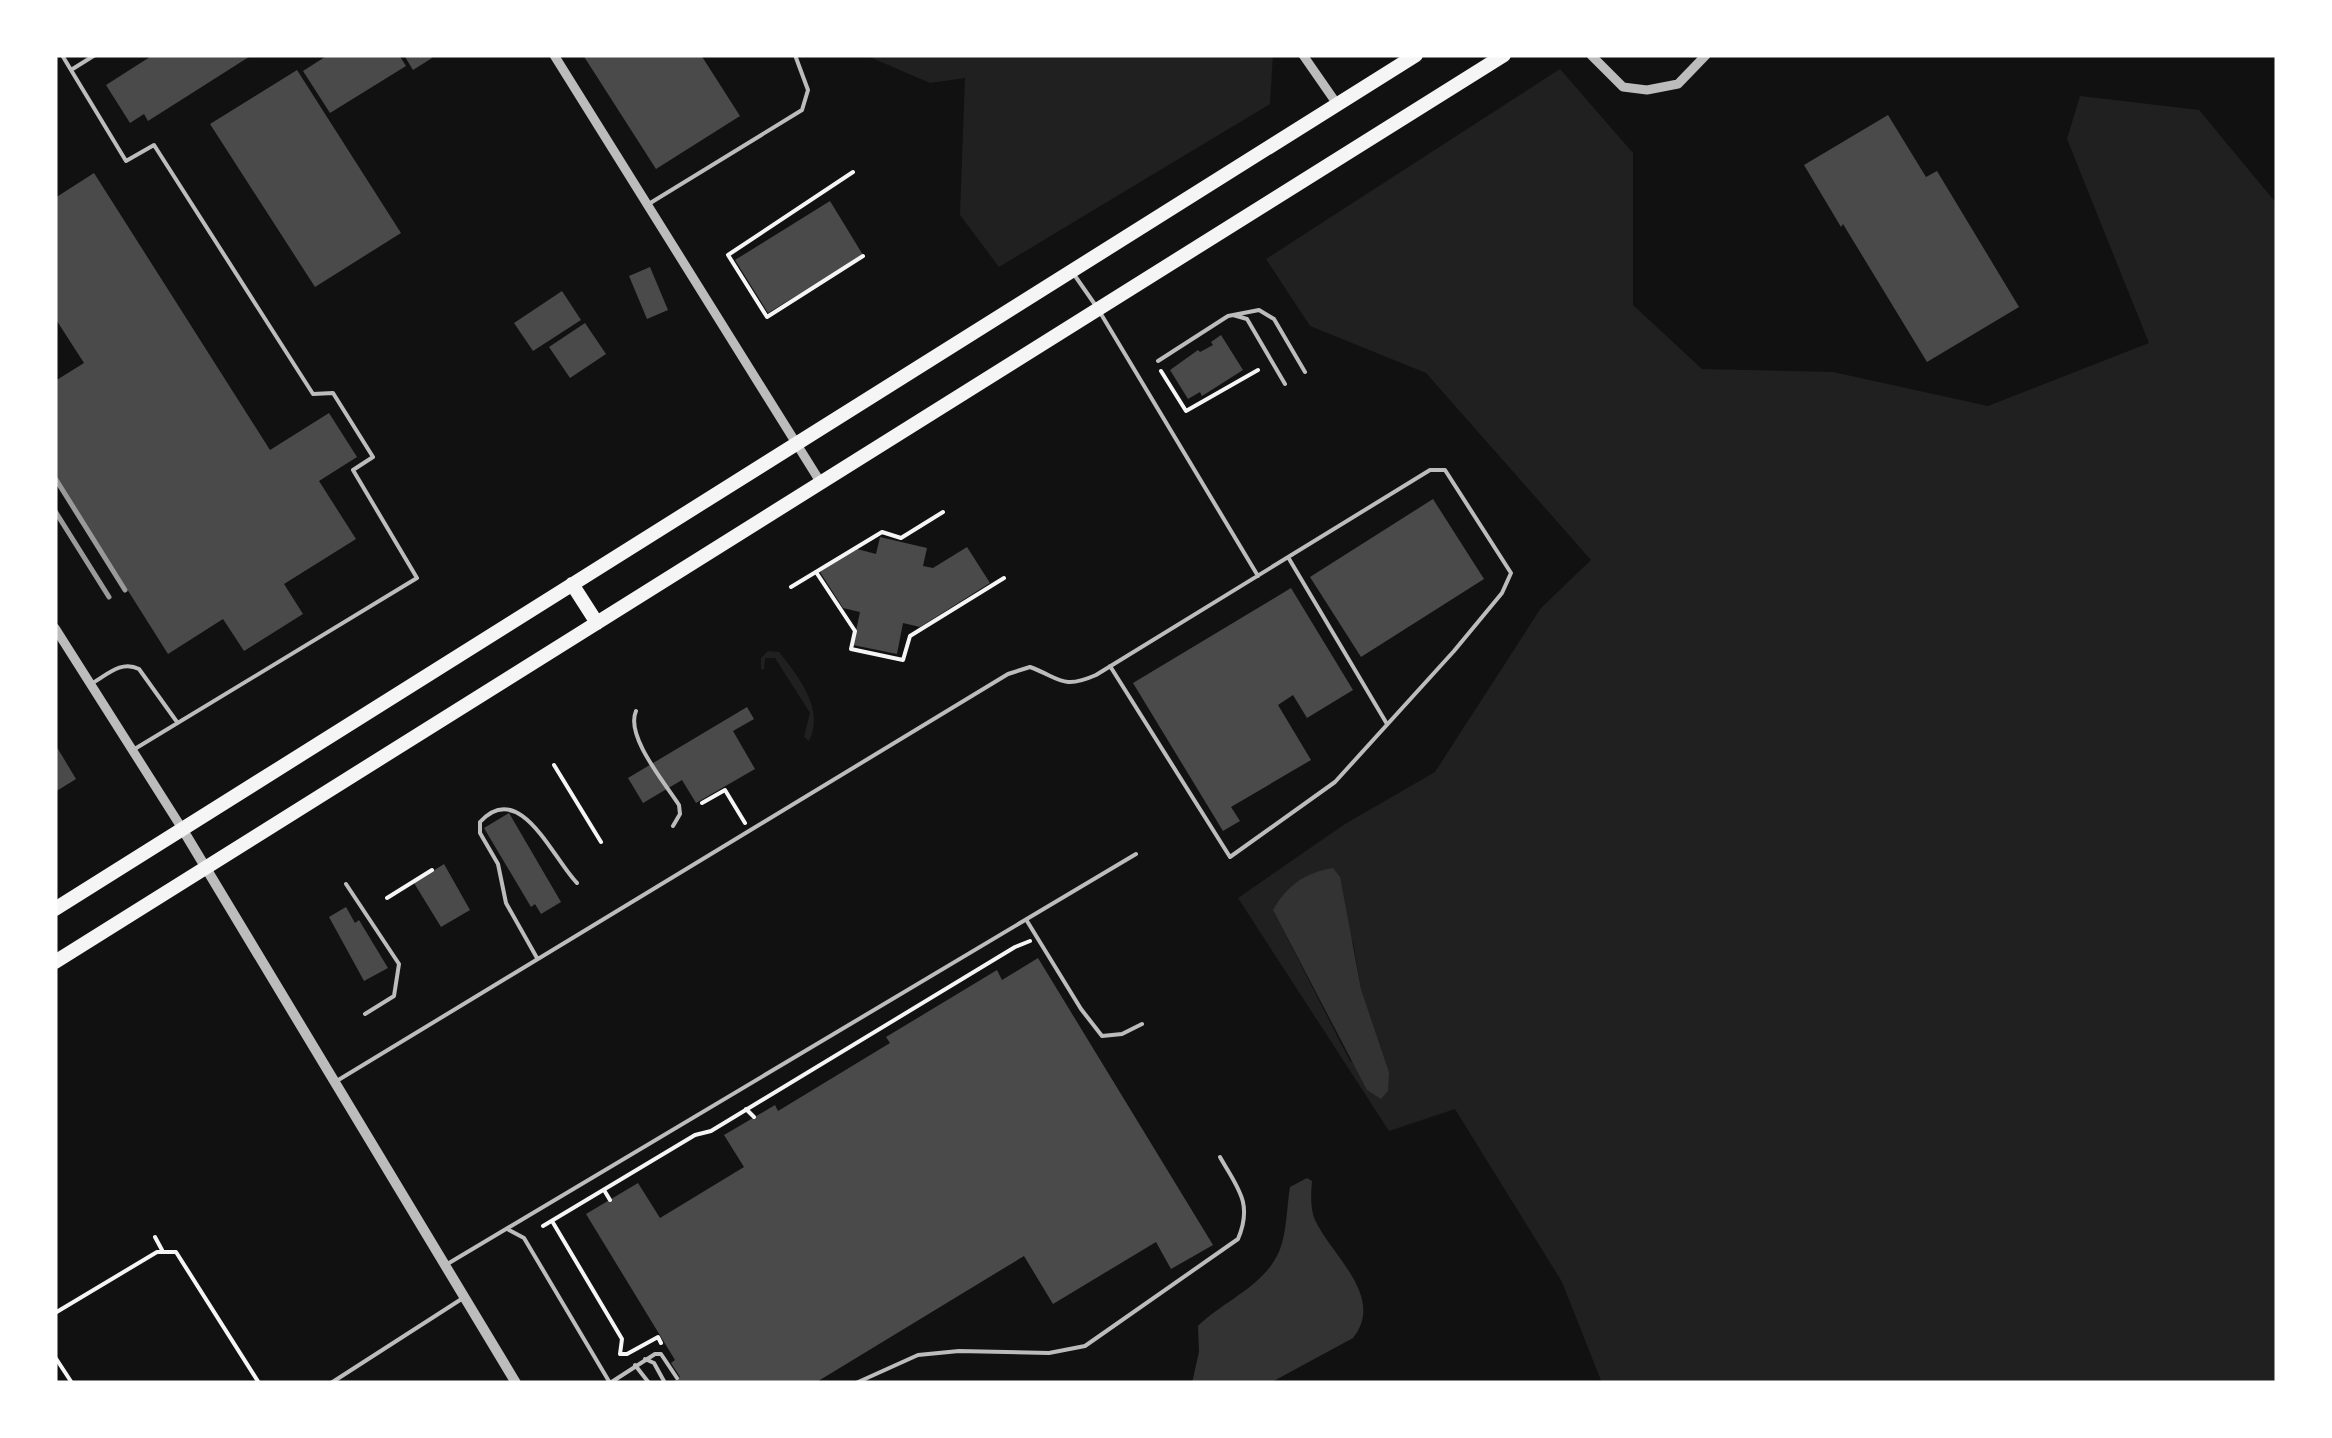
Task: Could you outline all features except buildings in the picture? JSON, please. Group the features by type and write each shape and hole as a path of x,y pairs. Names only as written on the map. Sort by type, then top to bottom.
{"main road":[{"path":"55,909 1416,55"},
{"path":"55,962 1504,55"},
{"path":"572,584 597,623"}],"street":[{"path":"554,55 822,483"},
{"path":"1303,55 1338,104"},
{"path":"1592,55 1623,87 1647,90 1678,84 1706,55"},
{"path":"55,628 183,830 516,1383"}],"lane":[{"path":"62,55 126,161 154,145 313,394 333,392 373,457 353,470 417,578 133,750"},
{"path":"71,70 96,55"},
{"path":"647,205 802,110 808,90 795,55"},
{"path":"1071,271 1098,309 1258,576"},
{"path":"1157,362 1233,315 1259,310 1274,318 1306,372"},
{"path":"1233,315 1247,318 1285,384"},
{"path":"335,1082 1018,668 1038,670 1062,683 1080,682 1430,470 1445,470 1511,573 1502,593 1334,782 1230,857 1110,666"},
{"path":"1288,557 1387,724"},
{"path":"91,684 122,665 132,666 177,722"},
{"path":"636,711 632,720 636,736 680,805 673,826"},
{"path":"538,959 506,903 498,864 480,833 480,822 502,808 513,810 538,830 576,883"},
{"path":"445,1265 1136,854"},
{"path":"346,884 399,964 394,996 365,1014"},
{"path":"1026,920 1102,1036 1122,1034 1142,1024"},
{"path":"856,1383 918,1354 959,1350 1049,1353 1085,1346 1238,1239 1247,1219 1244,1200 1220,1157"},
{"path":"507,1228 524,1238 610,1383 645,1358 661,1354 677,1378"},
{"path":"331,1383 464,1297"},
{"path":"645,1358 654,1363 665,1383"},
{"path":"635,1365 650,1383"}],"path":[{"path":"854,172 728,254 767,317 863,256"},
{"path":"1157,362 1186,411 1258,370"},
{"path":"791,587 882,532 901,538 943,512"},
{"path":"816,572 854,631 851,649 903,660 910,636 1004,578"},
{"path":"554,765 601,842"},
{"path":"702,804 725,790 750,831"},
{"path":"387,898 432,870"},
{"path":"543,1226 1015,947 1037,938"},
{"path":"746,1109 754,1118"},
{"path":"604,1190 610,1200"},
{"path":"552,1221 622,1339 620,1354"},
{"path":"155,1238 162,1250"},
{"path":"55,1313 162,1250 176,1252 259,1383"},
{"path":"55,1356 72,1383"}],"shaded area":[{"path":"865,55 1273,55 1270,104 999,267 960,215 965,78 930,83"},
{"path":"1560,69 1633,153 1633,305 1702,369 1833,372 1988,406 2149,343 2067,139 2080,96 2199,110 2277,204 2277,1383 1602,1383 1562,1282 1455,1109 1389,1131 1238,898 1345,824 1435,772 1541,608 1591,560 1426,373 1310,326 1266,259","holes":["1273,910 1353,942 1361,989 1389,1072 1350,1061"]},
{"path":"768,651 779,652 808,694 814,718 809,741 804,737 810,713 775,658 765,658 764,670 761,669 761,658"},
{"path":"1333,868 1340,877 1361,989 1389,1072 1388,1091 1381,1099 1367,1090 1273,910 1298,881"},
{"path":"1307,1178 1312,1181 1315,1220 1360,1292 1361,1323 1353,1338 1270,1383 1192,1383 1199,1352 1198,1326 1268,1269 1282,1243 1290,1187"}],"railway":[{"path":"55,478 125,590"},
{"path":"55,511 109,597"}]}
